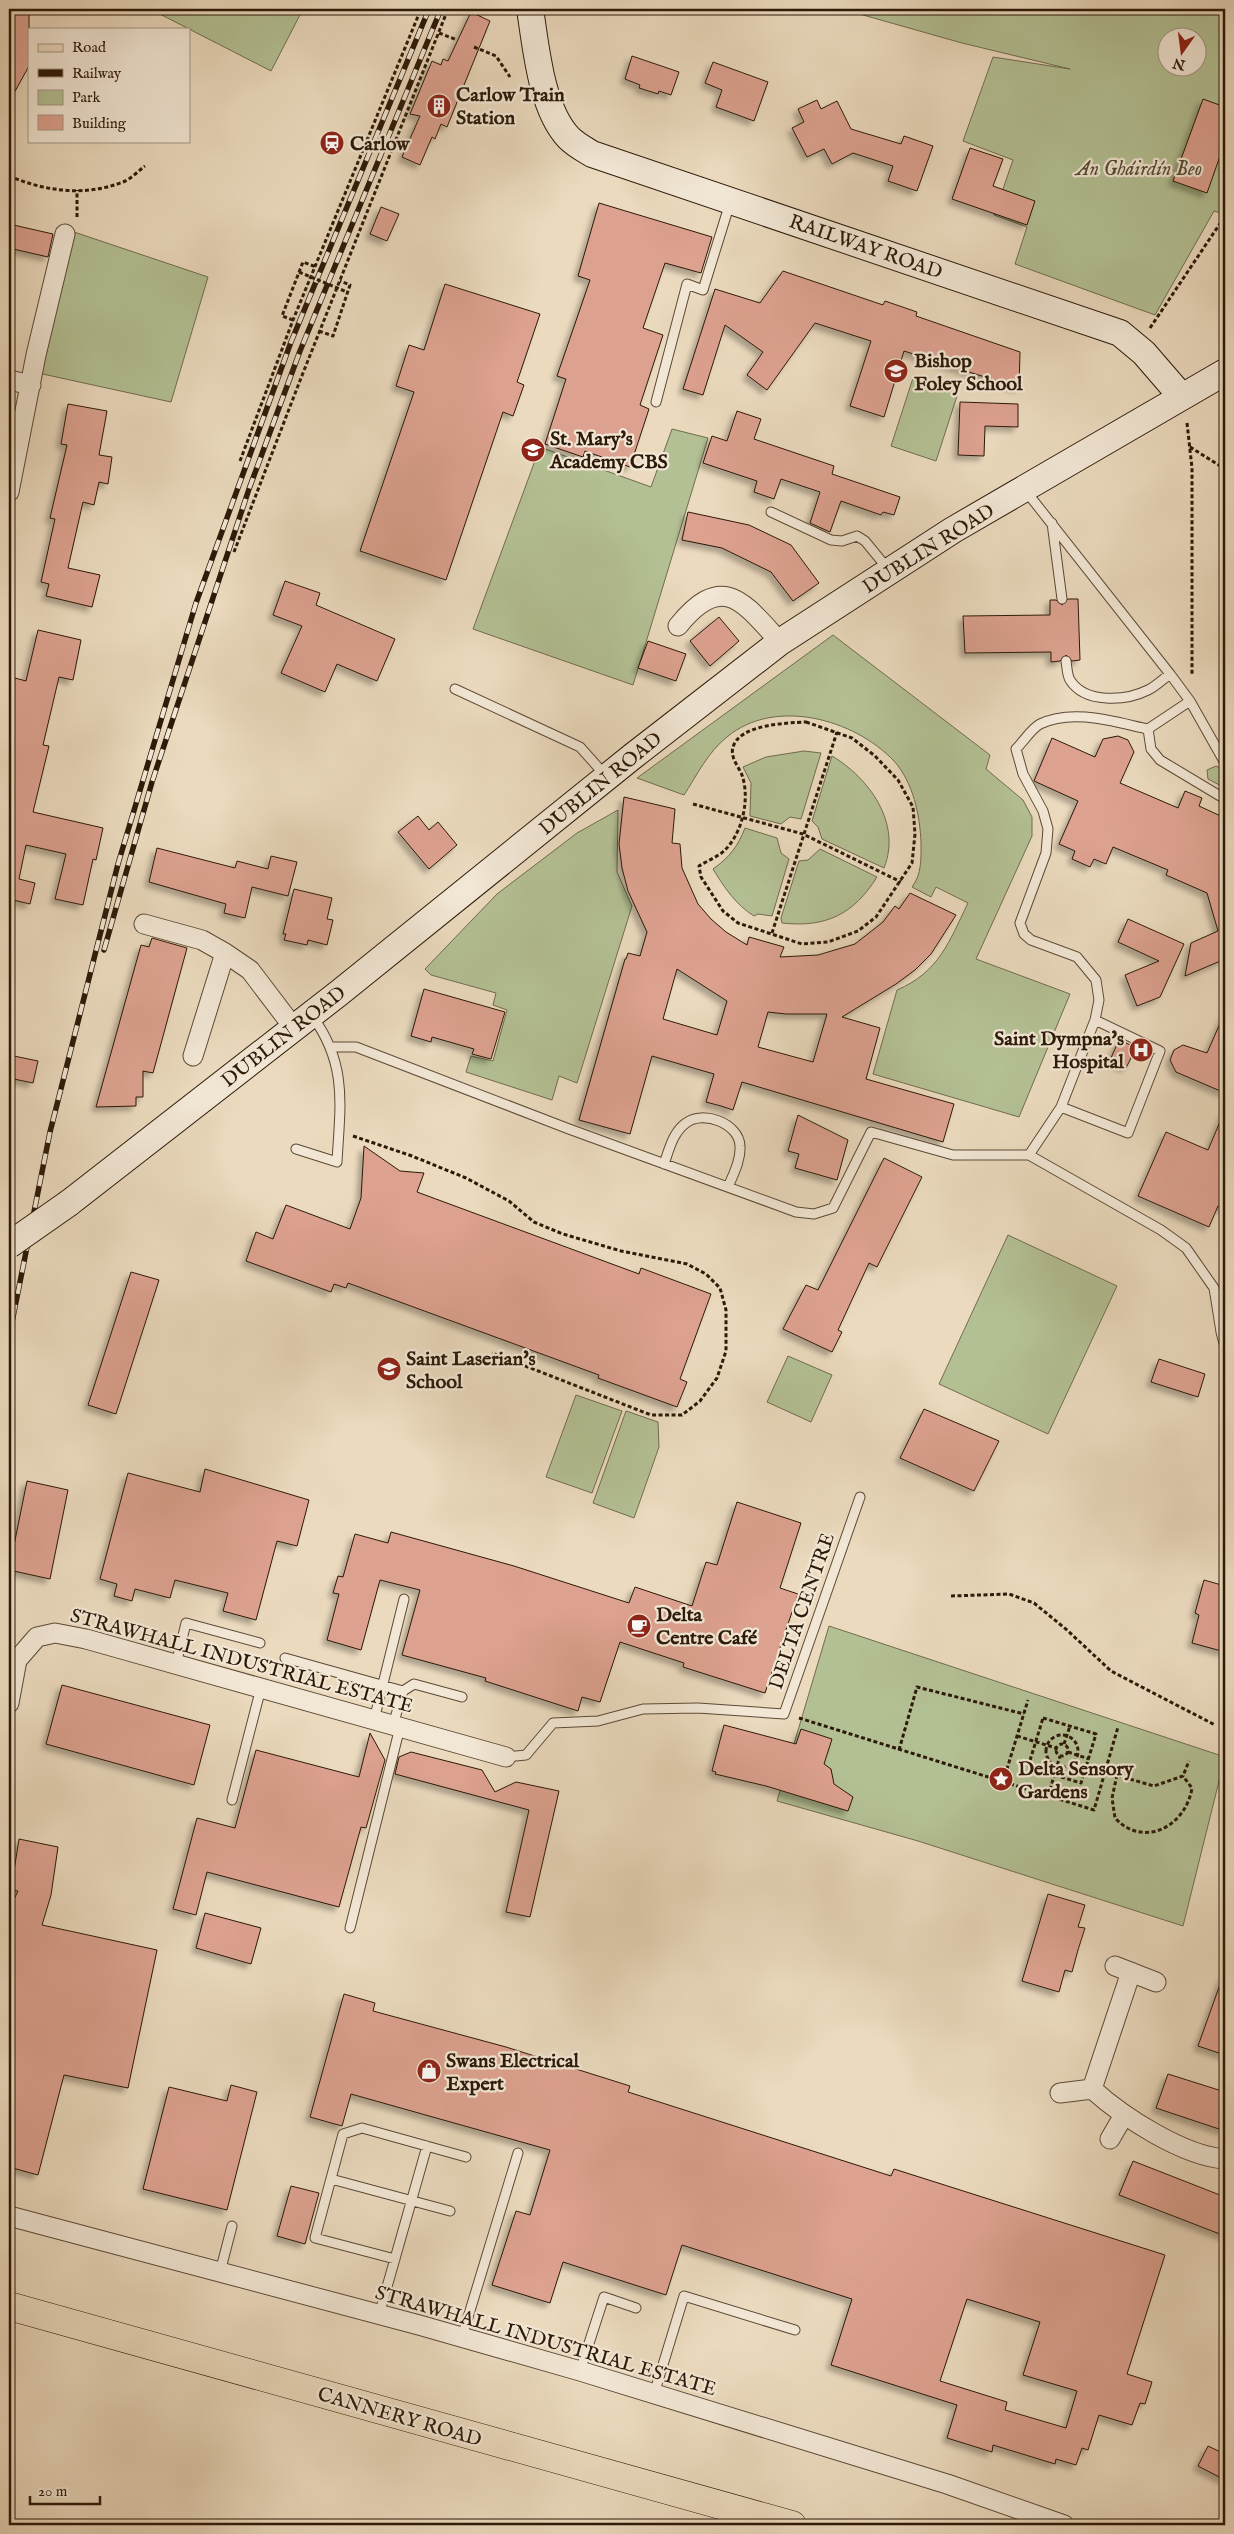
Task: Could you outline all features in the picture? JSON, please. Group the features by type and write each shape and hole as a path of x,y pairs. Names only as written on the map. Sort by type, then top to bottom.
{"main road":[{"name":"RAILWAY ROAD","path":"530,9 538,64 549,102 569,138 592,154 1120,333 1136,346 1182,397"},
{"name":"DUBLIN ROAD","path":"9,1245 69,1203 302,1021 606,777 780,642 890,571 1024,489 1225,372"},
{"name":"CANNERY ROAD","path":"9,2306 792,2525"}],"street":[{"path":"9,492 40,336 65,234"},
{"path":"9,380 31,385"},
{"path":"678,626 690,611 702,603 718,596 728,596 739,600 754,613 780,642"},
{"path":"144,924 202,940 225,953 250,970 302,1021"},
{"path":"193,1056 225,953"},
{"name":"STRAWHALL INDUSTRIAL ESTATE","path":"9,1703 16,1660 37,1637 55,1633 86,1639 506,1757"},
{"path":"1092,2089 1123,1969 1156,1982"},
{"path":"1060,2093 1092,2089 1124,2115 1208,2158 1225,2159"},
{"path":"1110,2139 1124,2115"},
{"name":"STRAWHALL INDUSTRIAL ESTATE","path":"9,2216 462,2337 580,2371 947,2484 1064,2525"}],"lane":[{"path":"656,402 687,284 703,290 731,201"},
{"path":"1024,489 1052,522 1188,698 1225,763"},
{"path":"771,512 831,540 842,541 857,536 865,540 890,571"},
{"path":"1052,522 1062,599"},
{"path":"1066,661 1069,678 1075,685 1106,699 1123,698 1148,690 1170,674"},
{"path":"456,689 580,747 606,777"},
{"path":"1030,1155 1061,1107 1095,1020 1099,1000 1096,980 1077,957 1031,940 1024,934 1020,923 1046,853 1048,829 1044,811 1023,774 1016,749 1040,724 1066,718 1096,718 1148,729 1188,698"},
{"path":"1148,729 1151,750 1160,760 1225,799"},
{"path":"1061,1107 1128,1133 1160,1051 1095,1020"},
{"path":"296,1149 337,1162 340,1091 336,1061 331,1047 302,1021"},
{"path":"331,1047 356,1047 796,1212 814,1214 833,1208 872,1132 953,1155 1030,1155 1161,1230 1186,1248 1214,1288 1220,1332 1225,1347"},
{"path":"664,1164 675,1135 684,1124 696,1117 716,1119 733,1129 740,1145 738,1160 728,1187"},
{"name":"DELTA CENTRE","path":"506,1757 526,1755 553,1723 598,1721 644,1709 698,1708 784,1714 860,1497"},
{"path":"374,1720 404,1599"},
{"path":"176,1664 186,1623 260,1643"},
{"path":"285,1658 404,1691"},
{"path":"350,1928 404,1691 414,1684 462,1697"},
{"path":"232,1800 260,1688"},
{"path":"395,2259 315,2238 343,2134 362,2128 466,2157"},
{"path":"379,2315 427,2146"},
{"path":"462,2337 518,2153"},
{"path":"331,2179 450,2211"},
{"path":"220,2272 232,2226"},
{"path":"654,2394 684,2296 794,2330"},
{"path":"580,2371 604,2297 636,2308"}],"path":[{"path":"240,461 293,320 421,9"},
{"path":"234,552 319,331 448,9"},
{"path":"439,33 457,40"},
{"path":"474,47 496,56 510,77"},
{"path":"9,176 37,187 60,191 92,189 124,182 145,166"},
{"path":"1136,346 1221,222 1225,222"},
{"path":"293,320 282,316 303,262 316,267"},
{"path":"299,272 347,292"},
{"path":"319,331 333,336 350,285 340,281"},
{"path":"1187,422 1192,468 1192,681 1188,698"},
{"path":"1190,447 1225,469"},
{"path":"806,722 837,732 852,738 881,762 898,780 912,808 915,834 912,863 876,917 858,931 828,942 802,944 738,923 723,911 701,877 699,866 724,851 736,837 742,816 746,786 732,757 733,746 739,737 773,724 806,722"},
{"path":"772,933 802,834 837,732"},
{"path":"693,804 802,834 901,882"},
{"path":"338,1132 396,1150 466,1178 509,1201 534,1222 578,1240 687,1264 706,1274 720,1288 726,1310 726,1351 717,1378 700,1401 682,1415 651,1415 492,1353"},
{"path":"951,1596 1009,1594 1034,1604 1067,1630 1111,1671 1215,1725"},
{"path":"899,1750 917,1688 1024,1714"},
{"path":"1003,1782 1028,1700"},
{"path":"784,1714 1094,1810 1118,1727"},
{"path":"1043,1718 1096,1734 1081,1783 1028,1767 1036,1742 1043,1718"},
{"path":"1064,1744 1070,1726"},
{"path":"1017,1736 1056,1748"},
{"path":"1057,1766 1047,1756 1047,1745 1053,1738 1067,1736"},
{"path":"1057,1766 1071,1764 1077,1755 1077,1745 1067,1736"},
{"path":"1056,1748 1060,1744 1064,1744"},
{"path":"1064,1744 1068,1752"},
{"path":"1056,1748 1057,1754 1060,1756"},
{"path":"1068,1752 1088,1759"},
{"path":"1060,1756 1064,1757 1068,1752"},
{"path":"1048,1796 1060,1756"},
{"path":"1184,1776 1189,1761"},
{"path":"1105,1772 1154,1786 1184,1776"},
{"path":"1117,1775 1112,1798 1115,1818 1128,1829 1148,1832 1166,1828 1185,1810 1192,1788 1184,1776"}],"green space":[{"path":"150,9 303,9 271,71"},
{"name":"An Gháirdín Beo","path":"849,9 1225,9 1225,214 1214,211 1155,315 1015,264 1027,227 994,215 1013,160 963,141 993,57 1070,69 962,43 856,13"},
{"path":"74,232 208,277 171,402 38,373"},
{"path":"913,378 958,393 936,461 891,446"},
{"path":"672,429 708,438 633,685 473,629 540,447 651,487"},
{"path":"833,635 990,755 986,769 1023,800 1032,817 1032,836 976,959 1070,994 1019,1117 873,1074 897,990 911,983 933,965 948,943 968,903 936,887 931,897 912,887 918,877 920,866 921,843 919,821 911,789 901,769 894,761 877,746 858,734 836,724 814,718 790,716 768,718 746,725 727,737 708,757 684,795 637,778"},
{"path":"804,751 821,753 801,819 790,817 781,824 750,816 751,783 743,767 766,757"},
{"path":"832,756 858,776 879,803 889,835 884,868 822,839 818,827 812,821"},
{"path":"1216,766 1223,772 1225,788 1208,779 1207,770"},
{"path":"618,810 617,872 632,906 577,1083 559,1076 552,1100 466,1072 471,1056 493,1061 507,1010 493,1005 496,993 431,975 425,969 497,894 577,833"},
{"path":"745,828 777,838 781,853 789,859 772,916 758,914 754,916 748,912 731,895 713,869 733,851"},
{"path":"820,849 877,877 859,901 837,916 812,923 782,923 781,918 799,861 808,860"},
{"path":"1008,1235 1117,1286 1048,1434 939,1384"},
{"path":"788,1356 832,1375 811,1422 767,1402"},
{"path":"576,1395 622,1411 592,1493 546,1477"},
{"path":"626,1411 658,1422 659,1447 634,1518 593,1503"},
{"name":"Delta Sensory Gardens","path":"829,1626 1225,1757 1183,1926 918,1841 777,1801"}],"building":[{"path":"9,9 29,9 28,68 9,102"},
{"name":"Carlow Train Station","path":"471,12 490,21 447,127 441,124 435,139 432,137 420,165 402,157 420,116 410,114 432,61 441,65 443,59 448,61"},
{"path":"632,56 679,72 671,95 659,91 658,94 639,88 640,85 625,79"},
{"path":"713,62 768,82 754,121 716,107 722,90 705,83"},
{"path":"1203,99 1225,107 1225,142 1207,193 1173,181"},
{"path":"817,100 821,109 837,101 851,129 901,144 904,136 933,146 917,191 888,181 893,166 853,153 832,164 824,149 807,157 792,128 804,122 798,109"},
{"path":"970,148 1003,159 993,186 1035,201 1027,225 952,199"},
{"path":"599,203 712,237 701,273 665,263 643,328 663,335 640,405 649,409 630,467 585,451 583,457 545,444 566,379 557,376 590,280 578,276"},
{"path":"381,207 399,214 387,241 370,234"},
{"path":"9,224 53,234 48,257 9,248"},
{"path":"783,271 883,305 885,301 917,312 916,316 1020,352 1019,388 904,351 884,417 850,406 871,341 815,323 767,390 747,375 763,352 725,325 703,395 683,389 715,289 760,303"},
{"path":"445,284 540,314 517,382 524,385 513,416 503,412 446,580 360,551 414,392 396,386 409,345 424,350"},
{"path":"960,402 1018,404 1018,427 985,426 984,456 958,455"},
{"path":"68,404 107,411 99,455 112,457 108,484 99,482 94,505 83,502 68,568 100,575 92,607 46,596 49,584 41,582 55,519 50,518 67,445 61,444"},
{"path":"737,411 761,419 754,439 834,466 832,474 900,497 894,515 883,512 881,515 841,501 830,532 810,523 820,492 781,479 774,499 754,492 757,481 703,463 712,436 727,441"},
{"path":"688,512 749,525 791,545 819,583 793,601 771,572 722,548 682,540"},
{"path":"285,581 320,593 316,605 395,639 377,681 337,664 325,692 281,673 302,626 273,615"},
{"path":"1068,599 1078,599 1080,660 1072,661 1066,655 1060,661 1051,662 1051,652 965,653 963,616 1050,615 1050,600 1056,600 1062,605"},
{"path":"719,617 739,641 710,666 690,641"},
{"path":"38,630 81,640 73,680 59,677 43,745 49,746 33,812 103,828 96,860 93,859 83,905 55,899 66,854 26,845 19,879 35,883 30,904 9,899 9,704 15,678 26,681"},
{"path":"648,641 686,654 676,681 638,668"},
{"path":"1118,736 1128,740 1134,752 1120,783 1178,808 1185,791 1202,798 1199,806 1225,818 1225,959 1185,976 1191,943 1218,931 1207,893 1166,875 1168,870 1113,847 1106,864 1094,859 1090,867 1072,859 1075,851 1059,844 1078,801 1034,781 1052,738 1095,757 1103,739"},
{"path":"624,797 675,809 672,843 680,844 682,868 698,904 726,932 747,945 749,937 784,947 780,957 818,955 855,944 883,922 895,906 899,909 910,893 956,915 931,954 915,970 842,1017 880,1028 866,1079 954,1104 943,1142 742,1082 733,1110 706,1102 714,1074 652,1056 630,1134 579,1120 625,959 628,953 640,956 647,932 628,891 622,868 619,844","holes":["677,969 727,1001 717,1035 663,1019","768,1012 827,1014 813,1062 758,1047"]},
{"path":"418,816 429,830 438,822 457,845 429,869 398,832"},
{"path":"157,848 235,868 237,861 268,869 271,856 297,862 288,896 252,887 245,918 224,913 226,904 149,882"},
{"path":"294,889 332,898 327,919 333,920 327,945 308,940 307,945 284,940 286,934 283,934"},
{"path":"1128,919 1184,944 1160,997 1137,1006 1125,975 1159,961 1118,942"},
{"path":"152,938 187,948 153,1073 143,1071 143,1097 136,1097 136,1106 96,1107 141,945 149,947"},
{"path":"424,989 505,1012 491,1059 472,1054 474,1049 432,1037 431,1042 411,1036"},
{"path":"1225,1012 1225,1093 1176,1072 1170,1060 1174,1050 1183,1045 1207,1053"},
{"path":"1119,1040 1133,1046 1133,1054 1126,1068 1110,1060"},
{"path":"9,1055 38,1061 33,1083 9,1078"},
{"path":"1225,1110 1225,1209 1218,1206 1209,1227 1138,1196 1166,1132 1208,1150"},
{"path":"798,1115 848,1140 837,1180 795,1168 799,1154 788,1151"},
{"path":"364,1146 400,1171 424,1173 417,1192 639,1274 641,1268 711,1294 680,1379 687,1382 677,1407 598,1378 599,1375 348,1283 346,1288 334,1284 331,1292 246,1261 256,1232 273,1239 286,1205 350,1229 361,1198"},
{"path":"884,1158 922,1177 877,1267 869,1263 838,1330 842,1332 832,1352 783,1329 806,1285 818,1290"},
{"path":"131,1272 159,1280 116,1414 88,1405"},
{"path":"1159,1359 1205,1374 1198,1397 1151,1382"},
{"path":"924,1409 999,1441 974,1491 900,1458"},
{"path":"205,1469 309,1500 297,1546 277,1541 256,1620 223,1611 228,1593 175,1580 170,1598 135,1589 132,1601 114,1596 117,1584 100,1579 128,1473 200,1492"},
{"path":"27,1481 68,1490 50,1579 9,1570"},
{"path":"737,1502 801,1523 780,1588 798,1594 765,1693 683,1667 684,1663 620,1642 600,1702 582,1697 578,1711 485,1681 486,1678 402,1655 420,1590 380,1580 361,1650 327,1640 339,1594 333,1593 338,1576 343,1577 355,1534 388,1543 391,1532 514,1566 629,1603 635,1587 692,1606 706,1562 717,1565"},
{"path":"1204,1580 1225,1586 1225,1652 1192,1643 1199,1615 1195,1613"},
{"path":"62,1685 210,1725 194,1785 46,1744"},
{"path":"724,1725 796,1744 801,1729 832,1739 824,1764 831,1769 834,1784 853,1797 848,1811 766,1786 715,1774 716,1772 712,1771"},
{"path":"370,1733 385,1760 366,1828 361,1827 339,1907 207,1872 196,1915 173,1909 197,1818 235,1828 256,1750 359,1777"},
{"path":"411,1752 482,1770 495,1792 516,1782 559,1791 530,1917 506,1912 529,1810 395,1774 399,1757"},
{"path":"19,1839 58,1847 51,1895 42,1925 157,1950 128,2088 64,2075 38,2175 9,2167 9,1910 18,1891 11,1890"},
{"path":"1048,1894 1085,1905 1078,1927 1085,1928 1072,1972 1065,1970 1059,1992 1022,1981"},
{"path":"205,1913 261,1928 251,1964 196,1948"},
{"path":"1223,1976 1225,1977 1225,2055 1198,2046"},
{"path":"344,1994 375,2003 373,2011 506,2047 630,2086 628,2092 891,2176 894,2169 1165,2255 1127,2374 1152,2382 1145,2404 1140,2403 1132,2425 1099,2415 1088,2450 1082,2448 1076,2465 1056,2459 1055,2464 993,2445 992,2452 947,2438 957,2405 831,2365 852,2299 682,2245 666,2295 563,2262 550,2303 492,2285 516,2211 530,2215 550,2150 351,2094 342,2126 310,2117","holes":["967,2299 1040,2322 1023,2375 1077,2391 1066,2428 1005,2410 1007,2402 940,2381"]},
{"path":"1168,2074 1225,2092 1225,2131 1156,2108"},
{"path":"231,2085 257,2092 227,2210 143,2189 169,2087 227,2101"},
{"path":"1133,2161 1225,2197 1225,2236 1119,2195"},
{"path":"291,2186 319,2193 305,2244 277,2236"},
{"path":"1208,2446 1225,2454 1225,2480 1198,2466"}],"railway":[{"path":"9,1337 50,1132 118,864 196,603 291,342 429,9"},
{"path":"104,950 152,782 249,489 300,351 441,9"}],"place":[{"name":"Carlow Train Station","path":"439,106"},
{"name":"Carlow","path":"332,143"},
{"name":"Bishop Foley School","path":"896,371"},
{"name":"St. Mary's Academy CBS","path":"533,450"},
{"name":"Saint Dympna's Hospital","path":"1141,1050"},
{"name":"Saint Laserian's School","path":"389,1369"},
{"name":"Delta Centre Café","path":"639,1626"},
{"name":"Delta Sensory Gardens","path":"1001,1779"},
{"name":"Swans Electrical Expert","path":"429,2071"}]}
